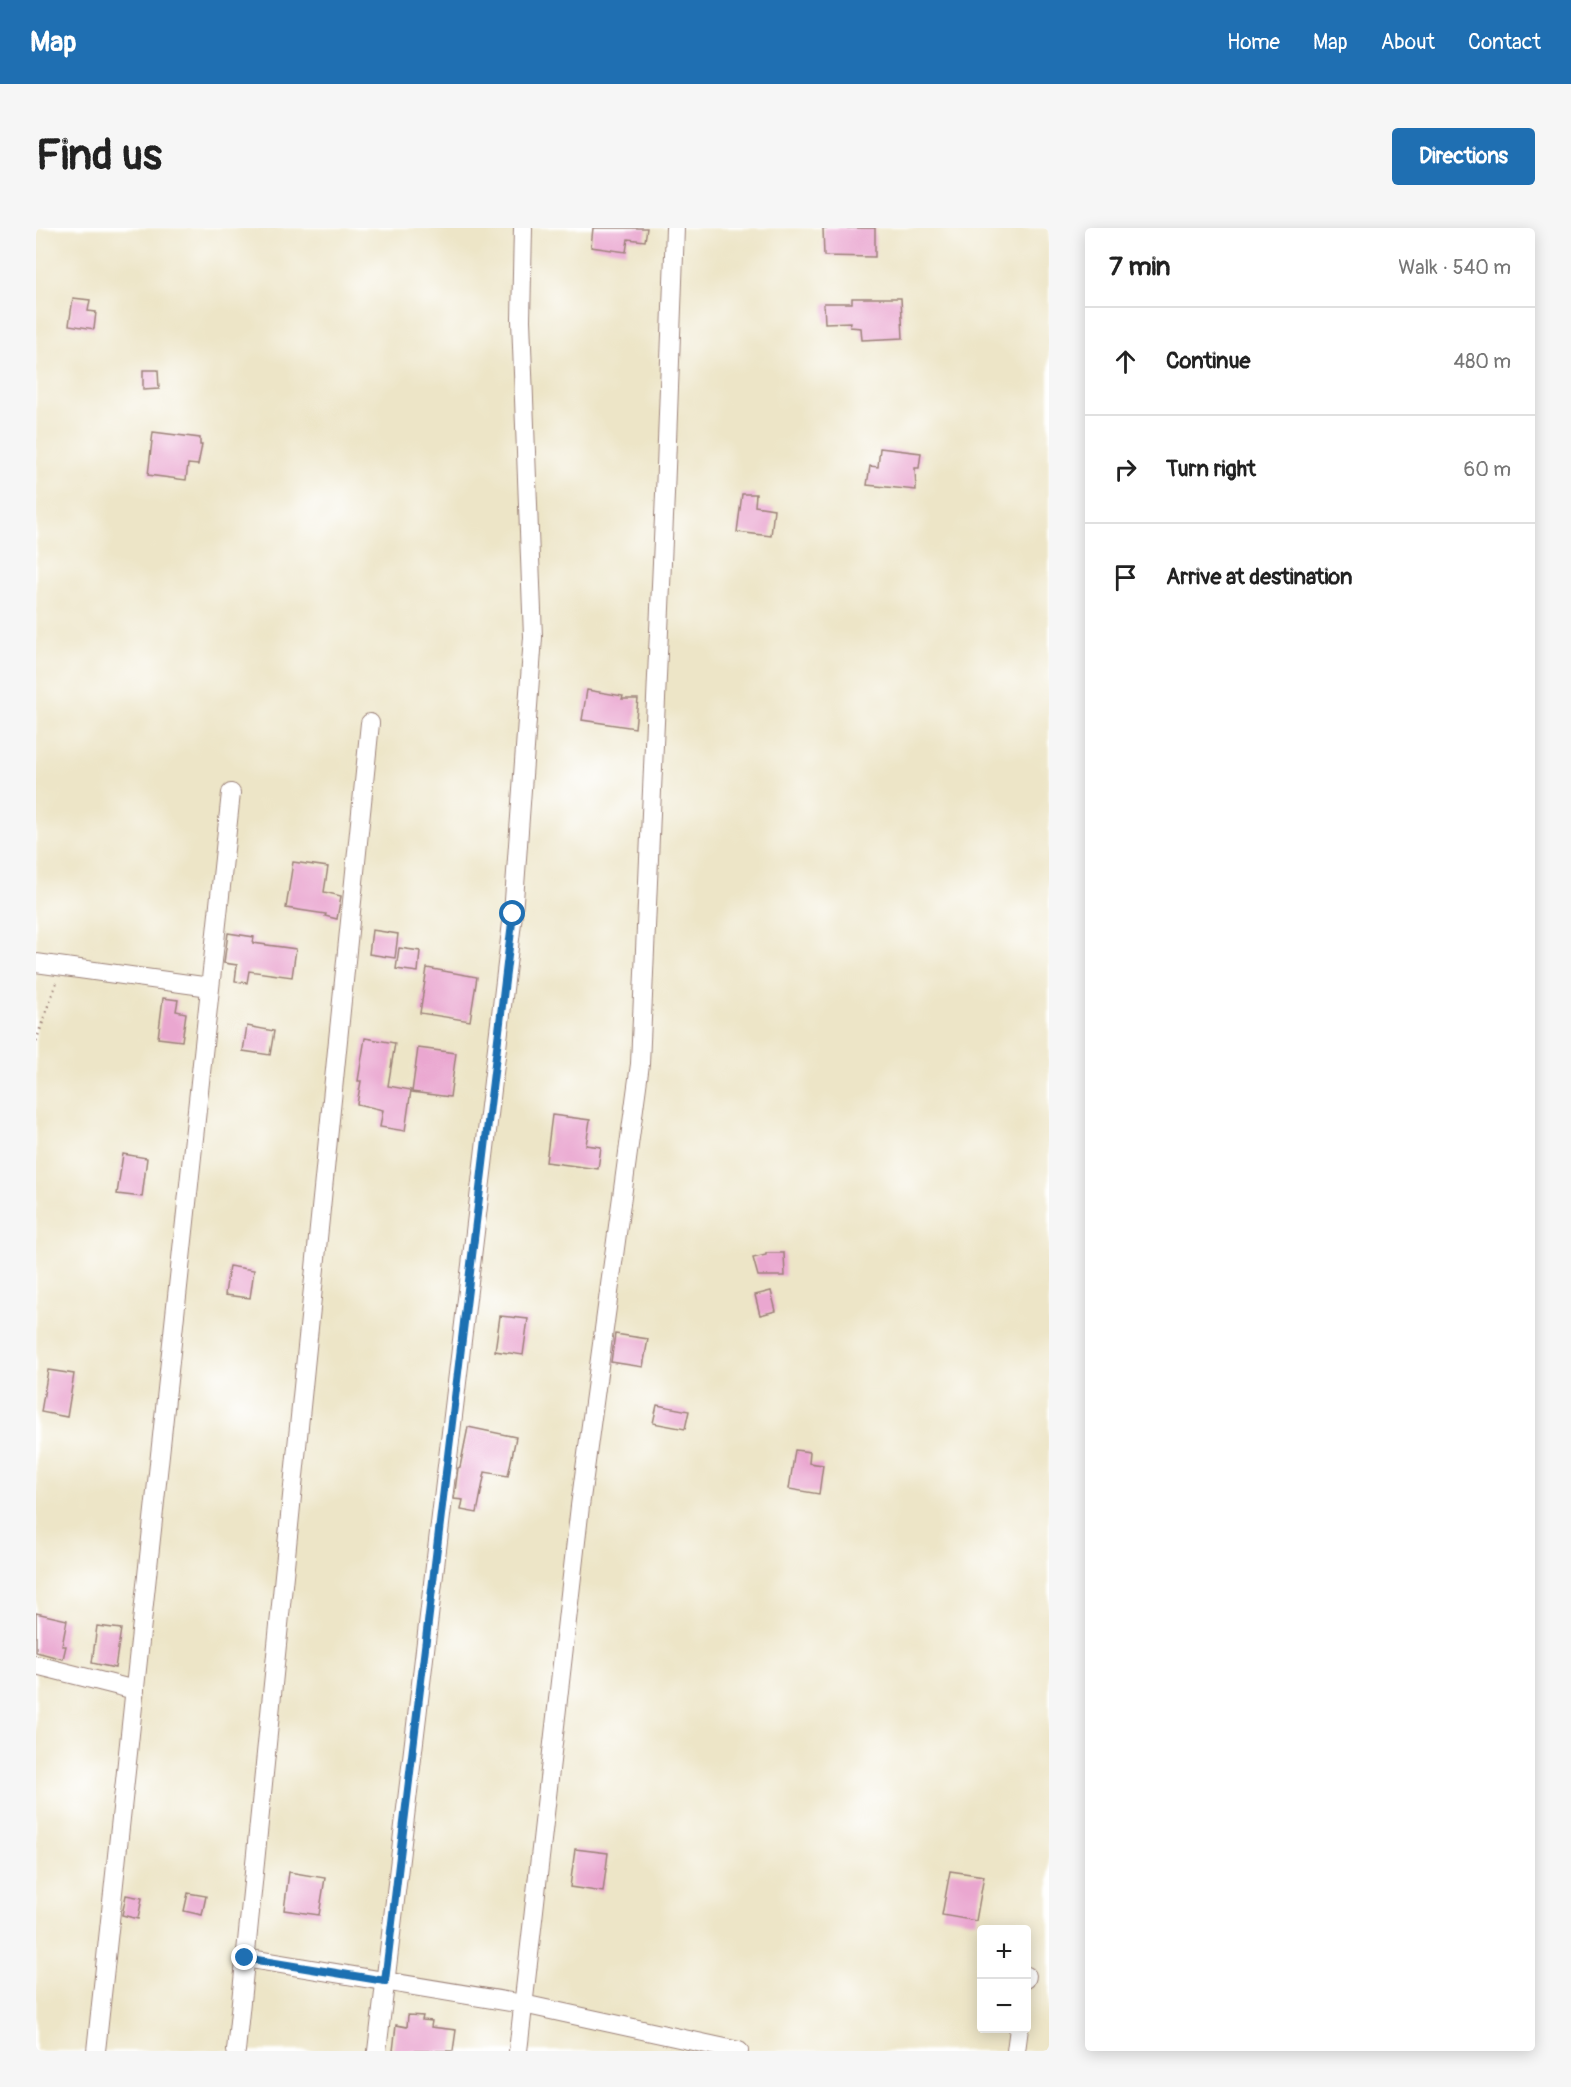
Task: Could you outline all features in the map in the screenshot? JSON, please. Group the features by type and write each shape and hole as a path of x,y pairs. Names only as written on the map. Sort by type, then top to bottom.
{"street":[{"path":"377,2051 513,914 533,637 521,320 523,228"},
{"path":"518,2051 580,1506 640,1064 675,228"},
{"path":"236,2051 370,723"},
{"path":"96,2051 231,793"},
{"path":"36,963 210,987"},
{"path":"36,1665 135,1690"},
{"path":"245,1958 523,2004 667,2043 739,2051"},
{"path":"1016,2051 1018,2033"}],"path":[{"path":"36,1041 57,982 59,965"}],"building":[{"path":"593,228 647,228 645,241 628,239 626,252 591,247"},
{"path":"823,228 875,228 875,257 824,256"},
{"path":"73,298 90,300 88,311 96,312 94,329 69,325"},
{"path":"852,298 901,298 903,338 862,340 861,328 850,327 851,322 825,323 824,303 852,303"},
{"path":"143,370 158,370 159,389 143,390"},
{"path":"153,432 200,438 200,445 202,445 198,465 188,464 186,480 148,475"},
{"path":"880,448 921,453 919,468 915,468 916,490 867,485 870,466 878,467"},
{"path":"742,494 756,494 755,506 774,509 771,536 737,532"},
{"path":"587,690 623,696 622,699 638,699 635,728 582,720"},
{"path":"293,862 328,867 324,892 341,896 337,919 325,916 326,914 286,908"},
{"path":"372,930 398,934 395,958 369,954"},
{"path":"228,933 254,937 253,943 296,949 292,977 249,971 247,983 235,981 237,965 224,963"},
{"path":"399,948 420,951 418,972 396,969"},
{"path":"427,968 477,977 470,1021 420,1013"},
{"path":"163,998 178,1000 176,1011 186,1013 182,1041 158,1038"},
{"path":"247,1026 274,1031 270,1055 243,1051"},
{"path":"365,1038 395,1043 388,1086 411,1090 405,1131 380,1127 383,1110 357,1104"},
{"path":"418,1048 456,1053 450,1097 412,1092"},
{"path":"552,1115 590,1120 586,1145 601,1147 598,1169 546,1162"},
{"path":"123,1154 147,1158 142,1197 117,1194"},
{"path":"766,1253 784,1253 785,1276 758,1276 753,1258 766,1255"},
{"path":"229,1266 254,1270 250,1298 225,1295"},
{"path":"771,1291 776,1311 760,1315 755,1295"},
{"path":"500,1316 528,1319 523,1355 495,1351"},
{"path":"615,1334 648,1339 643,1367 611,1362"},
{"path":"48,1370 74,1374 67,1417 41,1412"},
{"path":"657,1405 689,1411 685,1429 653,1423"},
{"path":"468,1427 516,1437 508,1476 485,1472 477,1513 461,1510 463,1500 454,1499 458,1468"},
{"path":"795,1450 810,1452 809,1463 823,1465 819,1494 789,1489"},
{"path":"36,1613 67,1620 62,1646 66,1646 63,1659 36,1652"},
{"path":"97,1626 121,1629 115,1668 92,1663"},
{"path":"575,1849 608,1853 603,1892 570,1887"},
{"path":"950,1871 984,1876 976,1921 942,1915"},
{"path":"289,1872 325,1878 319,1915 284,1910"},
{"path":"188,1893 206,1896 202,1915 184,1911"},
{"path":"126,1895 142,1898 138,1919 122,1915"},
{"path":"408,2015 423,2016 422,2020 432,2021 431,2027 456,2030 453,2051 393,2051 396,2025 407,2027"}],"route":[{"path":"245,1958 385,1981 513,914"}]}
